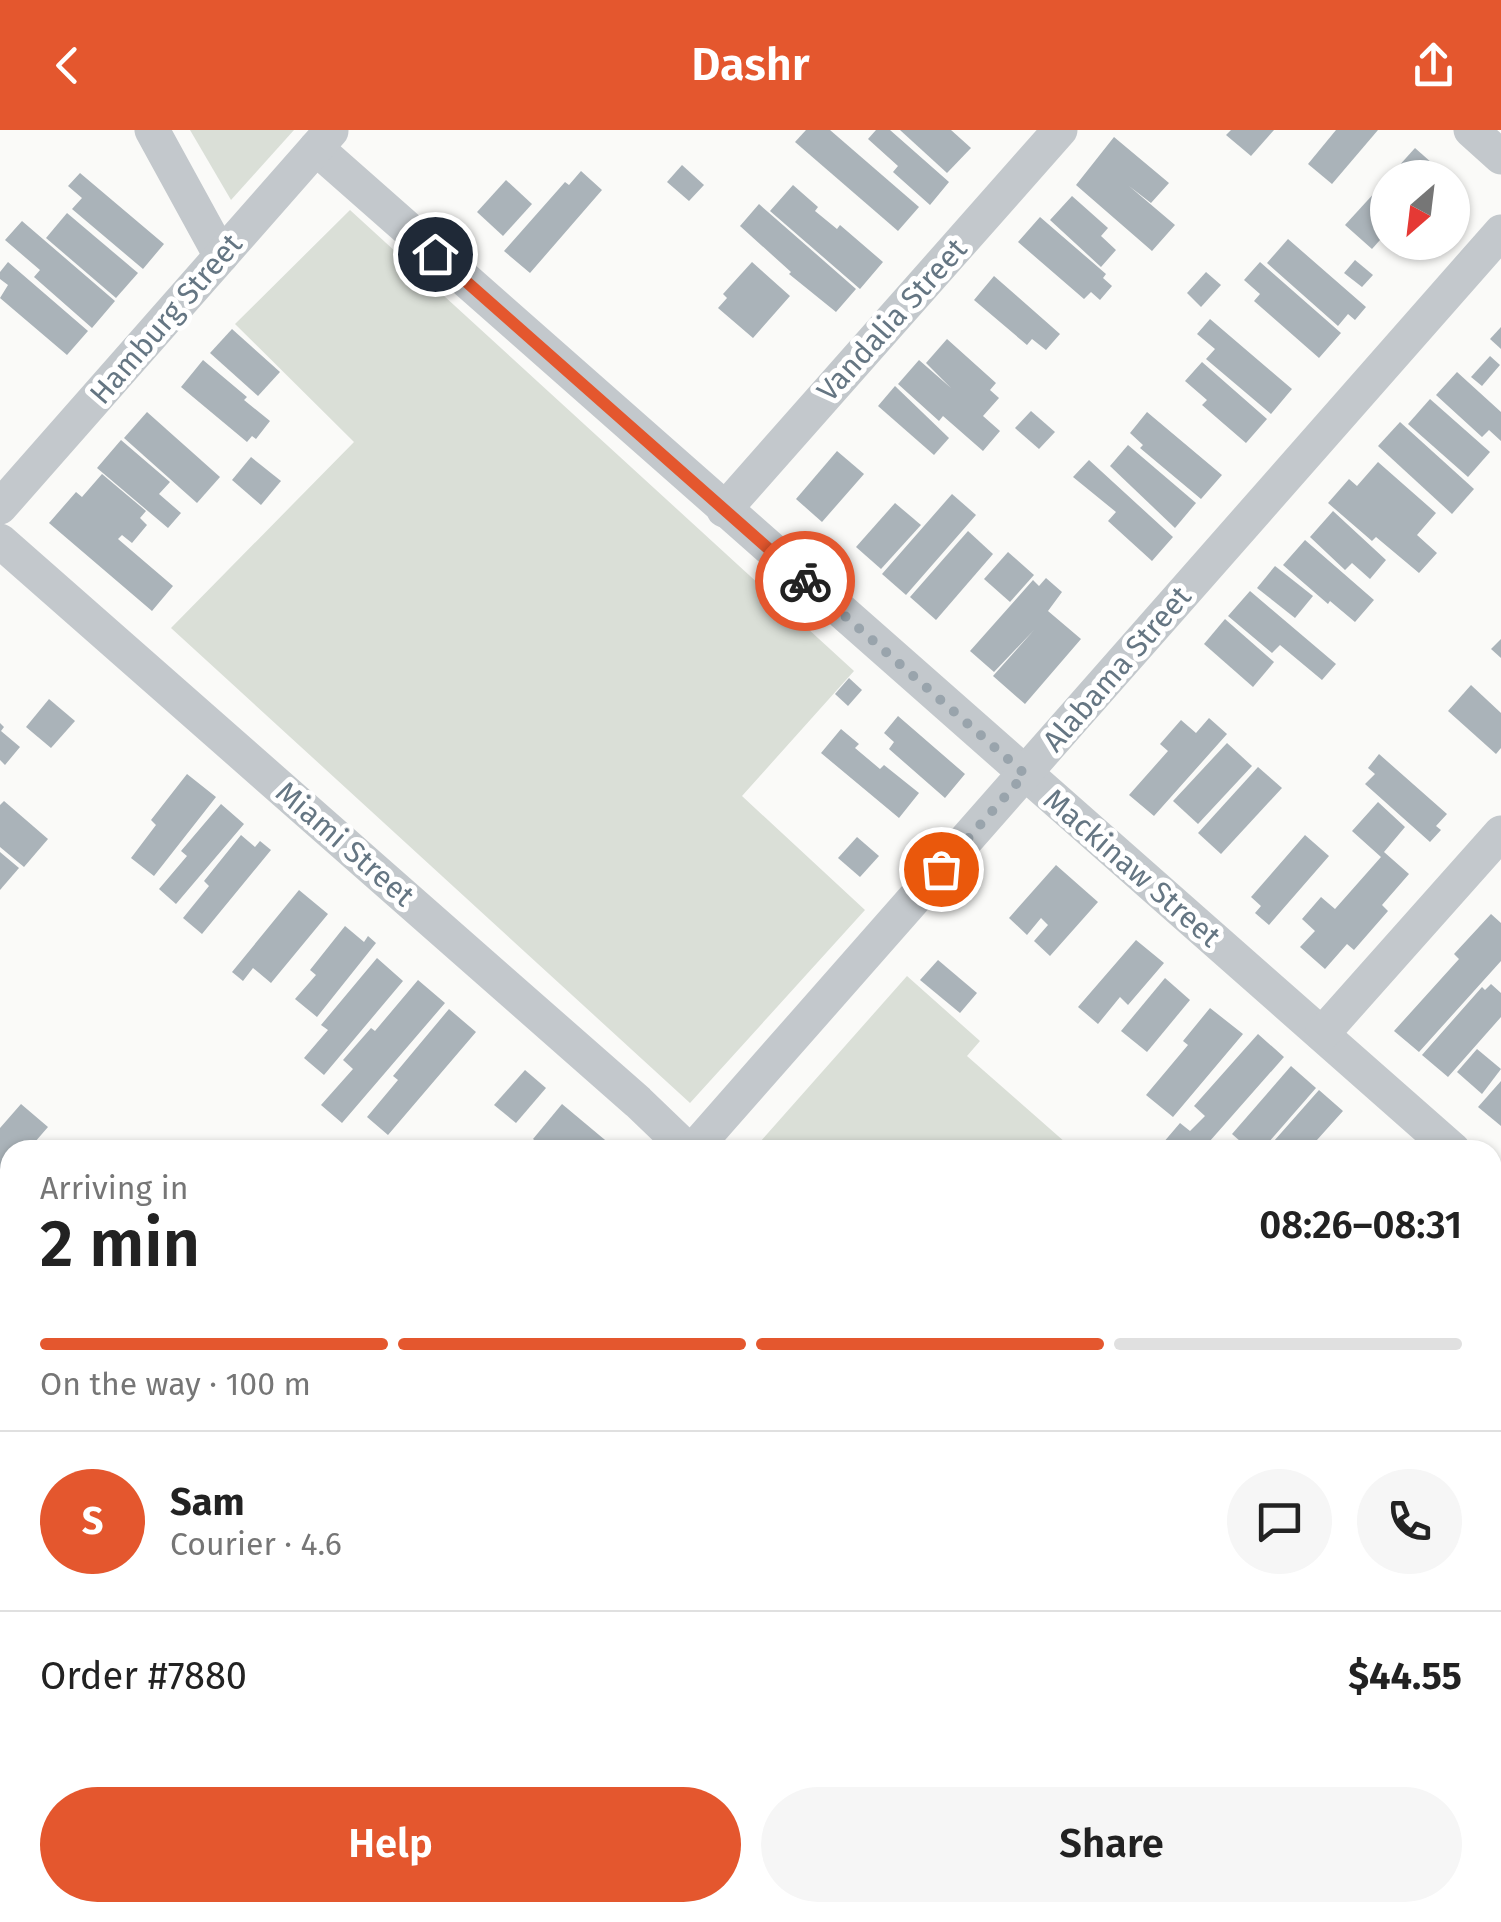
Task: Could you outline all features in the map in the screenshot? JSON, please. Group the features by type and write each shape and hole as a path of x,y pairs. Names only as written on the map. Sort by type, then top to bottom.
{"street":[{"path":"152,130 221,256"},
{"name":"Vandalia Street","path":"724,510 1060,130"},
{"path":"1471,130 1501,157"},
{"name":"Hamburg Street","path":"0,507 324,139"},
{"name":"Mackinaw Street","path":"324,139 724,510 1442,1140"},
{"name":"Alabama Street","path":"700,1140 1501,232"},
{"name":"Miami Street","path":"0,541 680,1140"},
{"path":"1322,1034 1501,833"}],"shaded area":[{"path":"190,130 294,130 231,200"},
{"path":"350,210 854,671 742,796 865,910 690,1103 171,628 354,442 235,324"},
{"path":"907,976 980,1041 967,1056 1063,1140 762,1140"}],"building":[{"path":"806,130 830,130 919,207 898,231 795,142"},
{"path":"876,130 890,130 949,182 930,205 893,172 898,166 868,139"},
{"path":"900,130 951,130 971,148 947,173"},
{"path":"1231,130 1274,130 1251,156 1226,135"},
{"path":"1336,130 1378,130 1332,184 1308,164"},
{"path":"1114,137 1169,183 1151,203 1129,186 1175,225 1152,251 1076,185"},
{"path":"1415,148 1429,160 1404,160"},
{"path":"682,165 704,185 689,201 667,182"},
{"path":"581,171 602,190 530,273 504,251 565,182 569,185"},
{"path":"80,173 164,244 143,269 72,209 82,198 68,186"},
{"path":"506,180 532,204 503,236 477,212"},
{"path":"793,185 818,207 815,211 837,229 840,225 883,262 860,289 770,211"},
{"path":"1072,196 1108,228 1101,236 1116,250 1101,267 1050,220"},
{"path":"1370,198 1370,247 1345,225"},
{"path":"759,204 856,289 836,312 789,274 740,226"},
{"path":"67,213 138,273 116,298 46,238"},
{"path":"1040,217 1106,274 1103,278 1112,286 1100,300 1091,292 1084,299 1018,242"},
{"path":"22,221 115,301 92,328 34,277 40,270 5,240"},
{"path":"1288,239 1366,307 1355,320 1348,314 1338,326 1267,263"},
{"path":"1355,260 1373,275 1362,287 1344,273"},
{"path":"8,262 88,331 67,355 0,298 8,285 0,279 0,272"},
{"path":"752,262 790,296 753,338 718,308 727,298 723,294"},
{"path":"1260,262 1341,333 1319,358 1254,301 1260,294 1244,280"},
{"path":"1206,272 1221,285 1201,307 1187,293"},
{"path":"994,276 1060,334 1046,350 1032,339 1027,345 974,300"},
{"path":"1210,319 1292,389 1271,414 1206,359 1215,349 1197,334"},
{"path":"1501,327 1501,349 1490,339"},
{"path":"232,329 280,372 258,396 210,353"},
{"path":"947,339 996,383 990,390 999,398 983,416 1000,431 983,451 943,416 939,421 898,384 919,360 951,388 926,363"},
{"path":"1490,356 1500,365 1482,386 1471,377"},
{"path":"203,360 270,421 256,439 252,436 247,442 181,387"},
{"path":"1202,362 1267,419 1246,443 1202,405 1207,400 1185,381"},
{"path":"1457,372 1501,412 1501,441 1489,430 1482,437 1436,395"},
{"path":"895,386 949,438 934,455 878,406"},
{"path":"1430,399 1490,452 1468,477 1408,424"},
{"path":"1031,411 1055,432 1039,449 1015,428"},
{"path":"147,412 220,477 197,503 124,438"},
{"path":"1147,412 1222,475 1201,499 1140,448 1143,445 1130,433"},
{"path":"1400,422 1474,489 1452,514 1378,446"},
{"path":"121,440 170,482 159,494 181,513 168,528 97,468"},
{"path":"1128,445 1196,503 1175,528 1110,466"},
{"path":"837,451 864,474 822,522 796,499"},
{"path":"251,457 281,481 261,505 232,480"},
{"path":"1089,460 1173,537 1152,561 1108,521 1116,512 1073,477"},
{"path":"1378,462 1436,513 1417,535 1437,553 1419,573 1376,537 1372,541 1328,503 1349,479 1357,486"},
{"path":"102,474 146,511 140,518 147,525 132,543 122,535 118,539 173,586 152,611 49,523 76,492 82,497"},
{"path":"952,494 976,515 906,595 882,574"},
{"path":"895,503 921,525 881,569 856,547"},
{"path":"1333,511 1386,560 1370,579 1352,563 1345,570 1310,537"},
{"path":"968,531 993,554 936,620 910,597"},
{"path":"1305,540 1374,600 1355,622 1283,565"},
{"path":"1008,552 1034,575 1010,602 984,579"},
{"path":"1275,566 1313,596 1295,618 1257,588"},
{"path":"1046,578 1062,592 1048,611 1081,639 1025,704 993,676 1034,630 994,672 970,651 1033,580 1039,586"},
{"path":"1250,591 1336,664 1322,680 1280,645 1272,653 1228,616"},
{"path":"1225,619 1274,662 1253,687 1204,644"},
{"path":"1501,639 1501,658 1491,649"},
{"path":"849,678 862,690 848,706 835,694"},
{"path":"1471,685 1501,713 1501,748 1496,754 1448,711"},
{"path":"49,699 75,721 51,748 26,727"},
{"path":"898,716 965,774 945,798 889,749 894,742 884,733"},
{"path":"1209,718 1227,734 1154,816 1129,795 1168,751 1160,744 1181,720 1196,733"},
{"path":"0,723 4,727 1,731 20,747 5,765 0,760"},
{"path":"841,729 859,744 855,748 880,769 884,765 919,793 899,818 821,753"},
{"path":"1227,743 1252,766 1198,824 1173,801"},
{"path":"1379,754 1447,814 1436,826 1441,830 1430,842 1365,784 1375,774 1368,768"},
{"path":"1258,767 1282,788 1221,854 1198,833"},
{"path":"187,774 216,797 154,876 131,858 156,825 151,820"},
{"path":"4,801 48,839 24,867 0,847 0,805"},
{"path":"1378,802 1405,827 1384,852 1409,874 1382,905 1388,911 1354,950 1347,944 1325,969 1300,947 1315,931 1302,919 1321,897 1335,909 1381,857 1352,831"},
{"path":"221,804 244,824 176,904 159,889 187,856 181,851"},
{"path":"241,835 255,847 260,841 271,850 202,934 183,918 209,886 204,881"},
{"path":"1305,835 1329,856 1269,925 1255,913 1261,906 1251,897"},
{"path":"857,837 879,856 860,877 838,858"},
{"path":"0,852 19,868 0,890"},
{"path":"1056,865 1098,902 1050,956 1034,941 1048,925 1041,918 1027,935 1009,918"},
{"path":"299,890 328,914 271,983 253,968 243,981 232,972"},
{"path":"1491,914 1501,923 1501,961 1419,1052 1394,1031 1459,959 1454,954"},
{"path":"345,926 364,942 368,936 376,943 317,1017 295,999 316,975 310,970"},
{"path":"1136,940 1164,963 1128,1005 1120,997 1098,1024 1078,1007"},
{"path":"377,958 403,981 324,1075 304,1058 328,1030 321,1025"},
{"path":"938,960 977,993 960,1013 920,980"},
{"path":"1165,978 1190,1000 1147,1052 1121,1031"},
{"path":"418,980 445,1003 342,1123 321,1105 353,1069 343,1060 371,1028 375,1031"},
{"path":"1491,984 1501,993 1501,1017 1448,1077 1422,1055 1482,987 1485,990"},
{"path":"1210,1008 1243,1034 1173,1117 1146,1095 1188,1045 1183,1041"},
{"path":"449,1009 476,1032 388,1135 367,1117 398,1080 393,1076"},
{"path":"1258,1034 1284,1057 1211,1140 1166,1140 1180,1123 1190,1131 1205,1116 1194,1106"},
{"path":"1477,1049 1501,1069 1482,1094 1457,1072"},
{"path":"1291,1066 1316,1088 1271,1140 1239,1140 1232,1134"},
{"path":"525,1070 546,1088 516,1123 494,1105"},
{"path":"1501,1081 1501,1126 1478,1107"},
{"path":"1319,1090 1343,1111 1317,1140 1275,1140"},
{"path":"21,1104 48,1127 37,1140 0,1140 0,1128"},
{"path":"562,1104 605,1140 534,1140"}],"way so far":[{"path":"805,581 1025,774 941,869"}],"route":[{"path":"435,254 805,581"}]}
